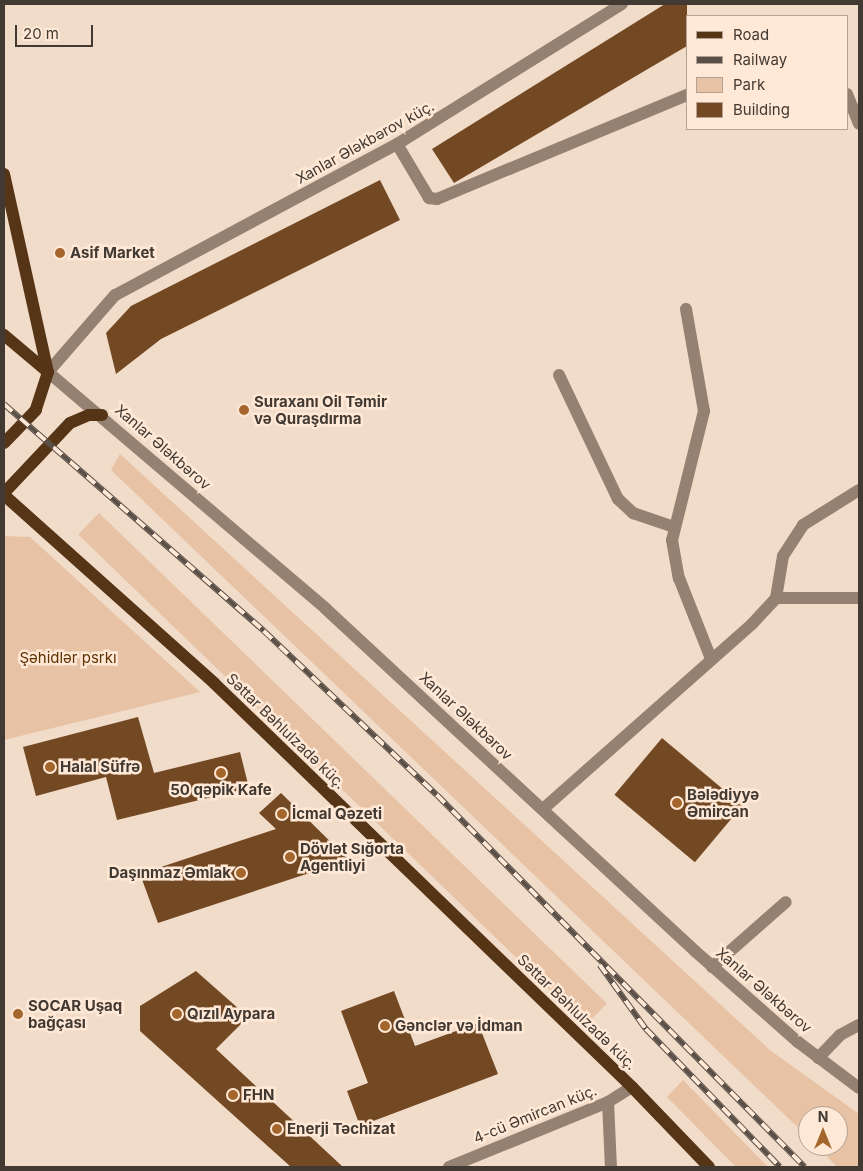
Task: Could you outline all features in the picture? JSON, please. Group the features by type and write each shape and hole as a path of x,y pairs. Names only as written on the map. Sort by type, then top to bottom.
{"main road":[{"path":"4,174 48,372 36,410 4,443"},
{"path":"4,335 48,372"},
{"path":"4,494 70,423 89,415 102,416"},
{"name":"Səttar Bəhlulzadə küç.","path":"4,494 214,684 632,1087 709,1167"}],"street":[{"name":"Xanlar Ələkbərov küç.","path":"48,372 115,295 397,144 622,4"},
{"path":"397,144 429,198 437,199 686,95"},
{"path":"848,96 859,124"},
{"path":"686,309 704,411 672,540 679,578 711,659"},
{"name":"Xanlar Ələkbərov","path":"48,372 326,608 712,967 818,1058 859,1088"},
{"path":"559,375 618,499 633,513 674,527"},
{"path":"543,809 711,659 776,598 783,556 803,525 859,490"},
{"path":"776,598 859,598"},
{"path":"712,967 786,902"},
{"path":"818,1058 840,1035 859,1025"},
{"name":"4-cü Əmircan küç.","path":"449,1167 608,1102 632,1087"},
{"path":"608,1102 611,1167"}],"green space":[{"path":"120,454 771,1051 848,1106 798,1106 798,1127 111,470"},
{"path":"99,513 607,1003 586,1025 78,535"},
{"name":"Şəhidlər psrkı","path":"4,536 30,537 200,692 4,740"},
{"path":"683,1080 768,1167 736,1167 667,1097"},
{"path":"848,1106 859,1114 859,1167 837,1167 827,1156 848,1156"}],"building":[{"path":"665,4 687,4 686,47 454,183 432,149"},
{"path":"380,180 400,220 161,339 116,374 106,333 131,306"},
{"path":"138,717 154,773 240,752 249,788 117,820 106,777 36,796 23,747"},
{"path":"662,738 742,805 695,862 614,795"},
{"path":"281,793 349,860 158,923 140,874 276,829 259,813"},
{"path":"196,971 248,1017 216,1049 343,1167 291,1167 140,1031 140,1006"},
{"path":"394,991 415,1046 478,1023 498,1074 360,1126 347,1091 368,1083 341,1011"}],"railway":[{"path":"4,404 264,631 437,795 805,1167"},
{"path":"600,965 646,1029 780,1167"}],"place":[{"name":"Asif Market","path":"60,253"},
{"name":"Suraxanı Oil Təmir və Quraşdırma","path":"244,410"},
{"name":"Halal Süfrə","path":"50,767"},
{"name":"50 qəpik Kafe","path":"221,773"},
{"name":"Bələdiyyə Əmircan","path":"677,803"},
{"name":"İcmal Qəzeti","path":"282,814"},
{"name":"Dövlət Sığorta Agentliyi","path":"290,857"},
{"name":"Daşınmaz Əmlak","path":"241,873"},
{"name":"SOCAR Uşaq bağçası","path":"18,1014"},
{"name":"Qızıl Aypara","path":"177,1014"},
{"name":"Gənclər və İdman","path":"385,1026"},
{"name":"FHN","path":"233,1095"},
{"name":"Enerji Təchizat","path":"277,1129"}]}
